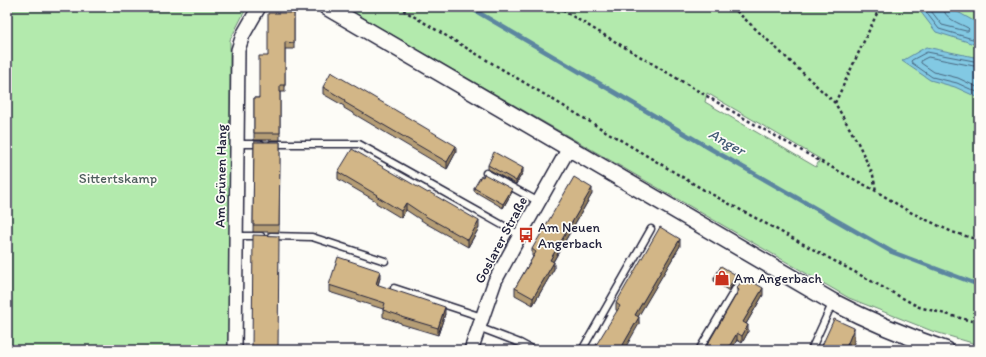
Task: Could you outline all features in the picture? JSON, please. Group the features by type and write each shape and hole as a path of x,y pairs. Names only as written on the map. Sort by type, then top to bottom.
{"street":[{"name":"Am Grünen Hang","path":"235,350 238,50 243,35 259,7"},
{"path":"327,7 851,312 915,345 946,350"},
{"name":"Goslarer Straße","path":"471,350 495,281 569,148"}],"lane":[{"path":"238,144 359,144 520,235"},
{"path":"486,174 539,202"},
{"path":"582,350 651,229"},
{"path":"237,236 312,237 385,261"},
{"path":"699,350 740,281"},
{"path":"394,288 480,322 533,350"},
{"path":"811,350 834,302"}],"path":[{"path":"398,7 711,194 919,307 979,323"},
{"path":"558,7 747,120 876,191 908,211 952,232 979,240"},
{"path":"732,7 835,103 858,143 873,175 876,191"},
{"path":"835,103 880,7"}],"green space":[{"name":"Sittertskamp","path":"7,7 247,7 230,40 231,350 7,350"},
{"path":"344,7 979,7 979,345 932,331 849,298","holes":["707,93 820,159 816,167 705,102"]}],"water":[{"path":"917,7 950,7 979,24 979,46 936,32"},
{"path":"926,47 979,58 979,98 955,87 930,80 902,61"}],"building":[{"path":"268,13 294,13 294,43 285,42 285,85 280,85 280,133 254,133 254,98 259,98 259,56 268,56"},
{"path":"331,72 456,146 447,162 344,102 345,100 323,87"},
{"path":"254,142 280,142 279,225 253,225"},
{"path":"352,149 479,221 468,240 427,217 406,203 401,211 338,172"},
{"path":"494,152 523,168 516,181 488,165"},
{"path":"484,174 512,189 503,204 474,188 481,176 483,177"},
{"path":"574,177 592,188 550,260 554,262 533,298 515,288 536,252 532,249"},
{"path":"660,227 680,239 635,315 639,317 620,350 593,350 620,306 616,303"},
{"path":"253,235 279,236 278,350 252,350"},
{"path":"338,257 380,271 376,284 445,307 438,328 383,310 385,303 329,285"},
{"path":"721,266 736,275 729,287 714,278"},
{"path":"744,277 763,288 743,322 748,325 742,336 737,333 727,350 709,350 710,349 706,347 739,290 737,288"},
{"path":"834,319 854,328 845,350 820,350"}],"waterway":[{"name":"Anger","path":"469,7 711,149 892,252 979,285"}],"place":[{"name":"Am Neuen Angerbach","path":"526,235"},
{"name":"Am Angerbach","path":"722,278"}]}
